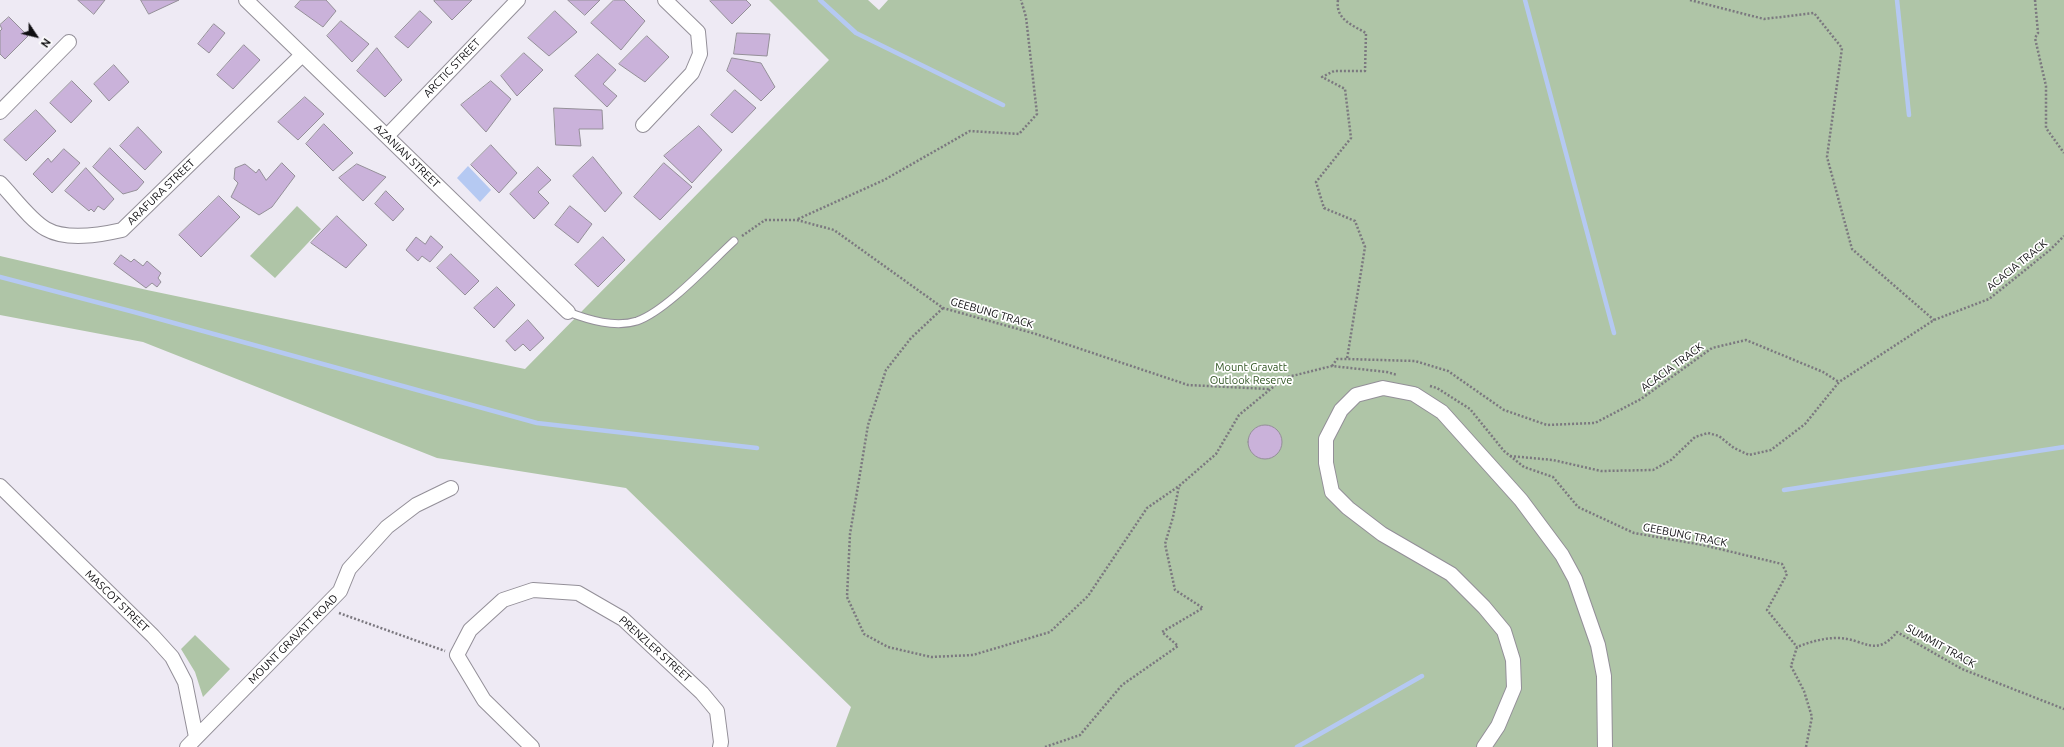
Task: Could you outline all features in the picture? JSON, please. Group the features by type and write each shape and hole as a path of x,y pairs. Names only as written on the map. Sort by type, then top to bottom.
{"street":[{"name":"AZANIAN STREET","path":"246,0 568,312"},
{"name":"ARCTIC STREET","path":"386,136 518,0"},
{"path":"643,125 692,73 700,54 698,32 665,0"},
{"path":"0,112 69,42"},
{"name":"ARAFURA STREET","path":"0,183 46,229 71,235 89,236 122,230 302,55"},
{"path":"1484,747 1498,726 1514,688 1513,660 1504,631 1484,607 1451,574 1382,534 1348,508 1332,492 1326,463 1326,439 1341,410 1356,395 1383,388 1414,394 1442,412 1521,500 1562,555 1575,579 1598,645 1604,676 1605,747"},
{"name":"MASCOT STREET","path":"0,486 153,636 172,657 186,682 191,742"},
{"name":"MOUNT GRAVATT ROAD","path":"191,742 340,592 348,570 387,527 416,505 451,488"},
{"name":"PRENZLER STREET","path":"457,655 470,630 503,600 533,590 578,594 624,619 702,693 717,711 721,742 720,747"},
{"path":"457,655 484,700 532,747"}],"lane":[{"path":"568,312 587,319 607,323 636,321 658,310 734,241"}],"path":[{"path":"797,220 884,180 970,131 1019,134 1038,114 1026,17 1021,0"},
{"path":"1332,366 1337,359 1347,358 1365,247 1355,221 1324,208 1316,182 1351,138 1345,89 1322,77 1334,71 1365,71 1366,33 1341,17 1337,6 1338,0"},
{"path":"1690,0 1764,19 1814,13 1842,48 1827,157 1852,249 1934,320"},
{"path":"2035,0 2038,33 2035,38 2046,86 2046,128 2064,153"},
{"name":"GEEBUNG TRACK","path":"734,241 765,220 797,220 834,230 943,308 1036,334 1188,385 1270,389 1239,415 1216,454 1179,486"},
{"name":"ACACIA TRACK","path":"1347,358 1382,361 1415,361 1448,371 1504,410 1547,425 1595,423 1641,399 1712,348 1746,340 1823,372 1839,382 1934,320 1989,299 2050,250 2064,236"},
{"path":"943,308 911,338 886,370 868,425 850,534 847,598 864,634 888,647 931,657 973,655 1050,632 1088,596 1147,508 1179,486"},
{"name":"GEEBUNG TRACK","path":"1797,647 1767,610 1787,574 1782,564 1703,545 1634,533 1578,507 1553,477 1524,467 1509,456 1553,460 1601,471 1653,470 1671,460 1695,437 1708,433 1718,436 1734,448 1749,455 1770,450 1805,424 1839,382"},
{"path":"1045,747 1080,735 1122,685 1178,646 1162,632 1203,608 1175,590 1165,544 1173,517 1179,486"},
{"path":"324,607 457,655"},
{"name":"SUMMIT TRACK","path":"1797,647 1812,641 1838,638 1877,646 1889,642 1897,632 1962,669 2064,709"},
{"path":"1797,647 1791,666 1804,691 1812,717 1806,747"}],"green space":[{"name":"Mount Gravatt Outlook Reserve","path":"769,0 868,0 879,10 888,0 2064,0 2064,747 836,747 851,707 626,488 437,458 143,342 0,315 0,256 147,290 525,369 829,60"},
{"path":"297,206 321,229 275,278 250,256"},
{"path":"195,635 230,669 203,697 195,672 181,649"}],"water":[{"path":"468,166 491,190 480,202 457,178"}],"building":[{"path":"78,0 105,0 94,14"},
{"path":"141,0 179,0 149,14"},
{"path":"301,0 326,0 336,11 323,27 295,7"},
{"path":"472,0 452,20 434,1"},
{"path":"568,0 600,0 585,15"},
{"path":"614,0 624,0 645,21 621,50 591,23"},
{"path":"746,0 751,5 732,24 710,1"},
{"path":"420,11 432,22 408,48 395,37"},
{"path":"555,11 577,32 549,56 528,38"},
{"path":"9,17 28,36 5,59 0,54 0,31 2,29 0,25"},
{"path":"341,21 369,44 352,62 327,36"},
{"path":"214,24 225,33 209,53 198,44"},
{"path":"737,33 770,34 767,56 734,54"},
{"path":"647,36 669,57 645,82 619,64"},
{"path":"244,45 260,60 233,89 217,75"},
{"path":"377,48 402,80 385,97 357,71"},
{"path":"524,53 543,70 517,96 501,76"},
{"path":"598,54 616,70 603,84 617,96 607,107 575,76"},
{"path":"732,58 761,63 775,87 761,101 727,71"},
{"path":"114,65 129,82 109,101 94,84"},
{"path":"72,81 92,101 71,123 50,103"},
{"path":"491,81 511,99 486,132 461,105"},
{"path":"735,90 756,108 732,133 711,115"},
{"path":"305,97 324,114 298,140 278,122"},
{"path":"554,108 602,110 603,129 579,129 581,146 556,145"},
{"path":"36,110 56,131 26,161 4,140"},
{"path":"324,124 353,153 333,171 306,144"},
{"path":"699,126 722,150 692,183 664,156"},
{"path":"138,127 162,152 145,170 120,146"},
{"path":"491,145 517,173 499,193 471,165"},
{"path":"110,148 144,182 137,190 123,194 93,167"},
{"path":"64,149 80,163 52,193 33,174 48,158 51,162"},
{"path":"593,157 622,193 605,212 573,176"},
{"path":"282,163 295,176 272,207 259,215 231,197 238,183 234,179 235,168 245,164 256,173 259,169 266,180"},
{"path":"664,163 692,187 660,220 634,197"},
{"path":"357,164 386,177 363,201 339,178"},
{"path":"538,167 551,180 538,192 549,203 534,219 510,194"},
{"path":"86,168 114,199 104,210 98,206 94,212 91,209 89,211 65,191"},
{"path":"386,191 404,209 393,221 375,204"},
{"path":"219,196 240,217 201,257 179,235"},
{"path":"570,206 592,224 578,243 555,225"},
{"path":"337,216 367,245 346,268 311,243"},
{"path":"431,236 443,247 430,262 422,256 418,261 406,250 416,237 425,244"},
{"path":"603,237 625,260 598,287 575,265"},
{"path":"451,254 479,281 465,295 437,268"},
{"path":"121,255 131,262 134,259 143,266 147,261 161,273 158,278 161,282 157,287 152,283 146,288 114,264"},
{"path":"497,287 515,305 494,328 474,308"},
{"path":"528,320 544,338 530,351 523,344 515,351 506,341"},
{"path":"1268,425 1277,430 1281,435 1281,449 1277,454 1272,458 1262,459 1258,458 1249,449 1248,439 1249,435 1258,426"}],"waterway":[{"path":"820,0 856,33 1003,105"},
{"path":"1525,0 1614,333"},
{"path":"1897,0 1909,115"},
{"path":"0,277 134,312 537,423 757,448"},
{"path":"1784,490 2064,447"},
{"path":"1297,747 1422,676"}]}
